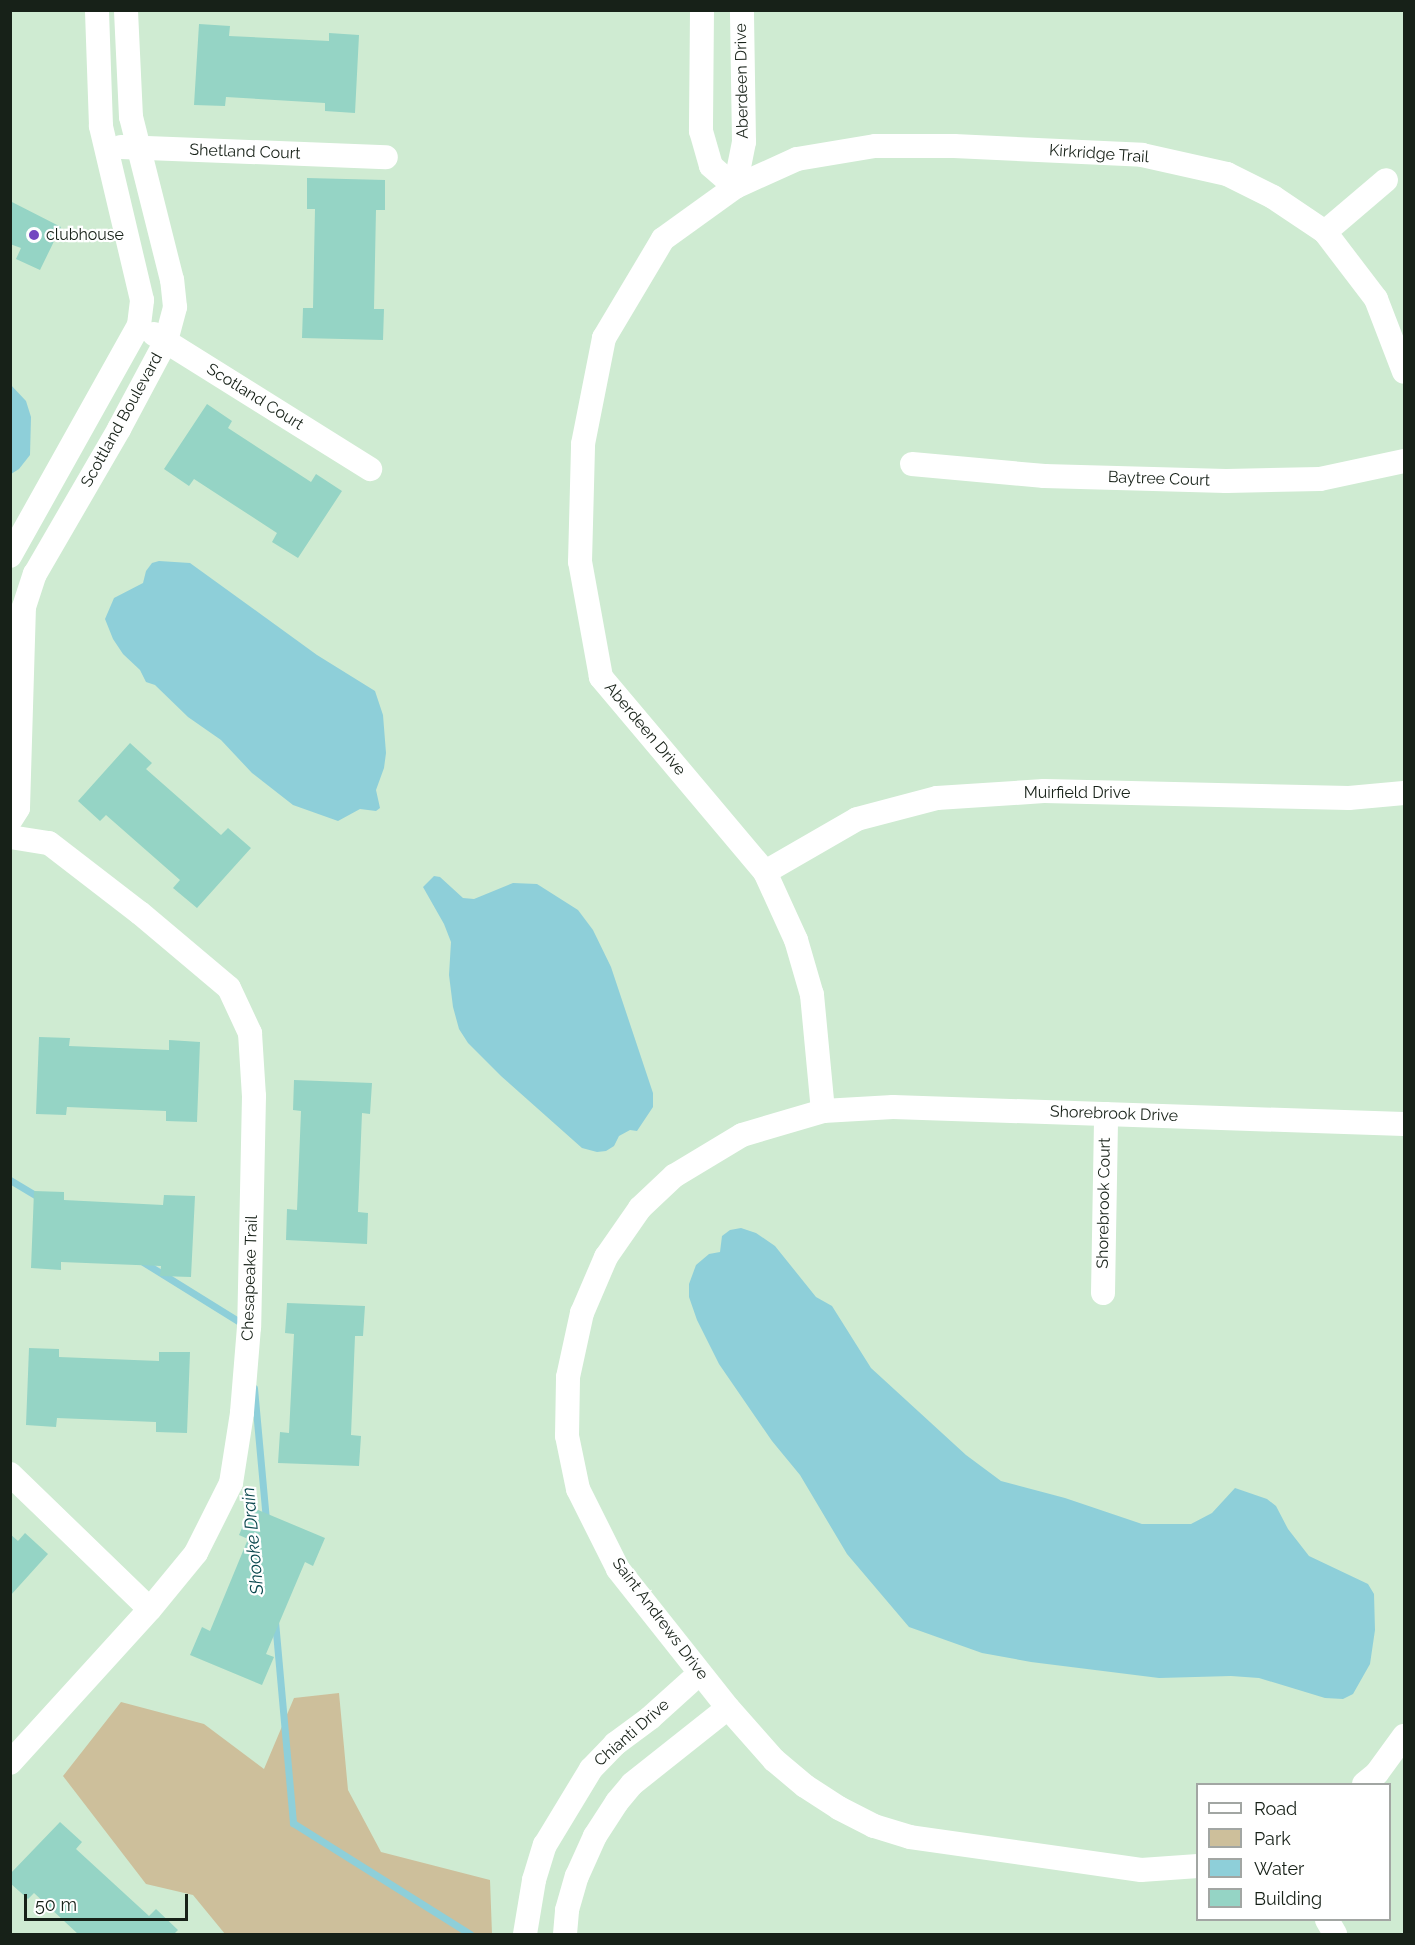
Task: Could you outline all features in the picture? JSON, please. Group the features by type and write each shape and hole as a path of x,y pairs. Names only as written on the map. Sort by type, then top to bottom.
{"street":[{"name":"Scottland Boulevard","path":"10,556 139,325 142,300 101,126 97,10"},
{"name":"Scottland Boulevard","path":"10,820 18,808 15,750 24,608 35,574 119,429 166,341 175,307 172,280 131,117 126,10"},
{"path":"702,10 701,131 711,166 735,187"},
{"name":"Aberdeen Drive","path":"742,10 744,142 735,187 663,239 604,338 583,444 580,562 601,677 765,872 796,940 812,994 824,1112"},
{"path":"701,63 741,61"},
{"name":"Shetland Court","path":"104,145 386,157"},
{"name":"Kirkridge Trail","path":"735,187 798,159 875,146 954,146 1142,155 1227,174 1273,197 1325,232 1376,299 1404,372"},
{"path":"1325,232 1386,180"},
{"name":"Scotland Court","path":"139,325 370,469"},
{"name":"Baytree Court","path":"912,464 1044,476 1226,481 1320,479 1404,461"},
{"path":"10,563 35,574"},
{"name":"Muirfield Drive","path":"765,872 857,819 937,798 1044,791 1337,798 1404,794"},
{"name":"Chesapeake Trail","path":"10,837 49,843 140,913 229,988 250,1033 255,1096 249,1327 242,1413 231,1483 196,1553 150,1609 10,1763"},
{"name":"Shorebrook Drive","path":"824,1112 893,1107 1404,1124"},
{"name":"Saint Andrews Drive","path":"824,1112 741,1135 674,1176 640,1208 606,1257 582,1313 568,1377 567,1436 578,1489 618,1569 728,1708 774,1760 805,1786 874,1826 910,1837 1141,1869 1196,1866"},
{"name":"Shorebrook Court","path":"1103,1293 1106,1114"},
{"path":"10,1474 150,1609"},
{"name":"Chianti Drive","path":"525,1935 534,1880 545,1845 591,1769 615,1744 650,1718 700,1673"},
{"path":"565,1935 567,1910 577,1876 595,1836 632,1784 728,1708"},
{"path":"1366,1783 1377,1773 1404,1736"},
{"path":"559,1819 595,1836"},
{"path":"1328,1921 1335,1935"}],"green space":[{"path":"339,1693 348,1790 381,1852 490,1880 492,1934 225,1934 193,1895 146,1884 63,1776 121,1702 204,1724 264,1769 294,1698"}],"water":[{"path":"10,384 26,401 31,417 30,455 19,469 11,474"},
{"path":"159,561 190,563 317,655 375,691 383,715 386,753 384,768 376,790 380,808 376,811 360,809 338,821 293,805 252,773 221,740 188,717 155,685 146,682 140,670 123,654 113,639 105,619 114,598 143,583 146,571 152,563"},
{"path":"434,876 440,877 463,898 474,899 513,883 537,884 578,910 593,930 611,967 653,1093 653,1107 637,1131 630,1130 619,1136 614,1146 606,1151 597,1152 582,1148 501,1076 468,1043 459,1029 453,1007 449,975 451,942 444,924 423,887"},
{"path":"741,1228 756,1233 775,1246 816,1297 832,1306 871,1368 966,1455 1001,1481 1065,1498 1142,1524 1191,1524 1212,1513 1235,1488 1267,1499 1276,1506 1288,1529 1309,1556 1368,1584 1374,1594 1375,1630 1370,1664 1353,1694 1343,1699 1325,1698 1259,1678 1231,1676 1159,1678 1031,1662 982,1653 909,1627 847,1554 800,1475 772,1441 719,1364 697,1320 689,1297 689,1284 696,1265 709,1254 720,1252 722,1236 730,1230"}],"building":[{"path":"199,24 230,26 229,36 329,41 329,33 359,35 355,113 325,111 325,103 226,97 225,106 194,105"},
{"path":"307,178 385,180 385,210 376,210 374,309 384,309 383,340 302,338 303,308 313,308 315,209 307,209"},
{"name":"clubhouse","path":"10,201 61,227 40,270 16,259 21,248 10,244"},
{"path":"207,404 232,421 228,428 311,482 316,474 342,491 298,558 272,542 277,533 194,479 189,486 164,469"},
{"path":"130,743 152,763 146,769 221,835 228,828 251,848 197,908 173,888 180,880 106,815 100,821 78,801"},
{"path":"39,1037 70,1038 69,1046 169,1050 169,1040 200,1042 197,1122 166,1121 166,1111 67,1107 66,1115 36,1114"},
{"path":"294,1080 372,1083 370,1114 362,1113 358,1212 368,1213 367,1244 286,1240 287,1209 297,1210 301,1111 293,1110"},
{"path":"34,1191 64,1192 64,1200 163,1205 164,1195 195,1196 191,1277 160,1276 161,1266 61,1262 61,1270 31,1268"},
{"path":"287,1303 365,1306 363,1336 355,1336 351,1435 361,1436 359,1466 278,1463 280,1432 289,1433 294,1334 285,1333"},
{"path":"29,1348 59,1349 59,1357 159,1361 159,1352 190,1352 187,1433 156,1432 156,1422 57,1418 56,1427 26,1425"},
{"path":"251,1507 325,1538 313,1566 305,1562 266,1654 274,1657 262,1685 190,1655 202,1627 210,1631 248,1539 239,1535"},
{"path":"25,1533 48,1554 10,1596 10,1534 18,1541"},
{"path":"60,1822 82,1842 76,1849 149,1916 156,1909 178,1930 174,1934 78,1934 34,1893 28,1899 10,1883 10,1874"}],"waterway":[{"name":"Shooke Drain","path":"10,1180 42,1199"},
{"name":"Shooke Drain","path":"143,1262 243,1324"},
{"name":"Shooke Drain","path":"254,1388 266,1521"},
{"name":"Shooke Drain","path":"275,1621 293,1823 470,1934"}],"place":[{"name":"clubhouse","path":"34,235"}]}
